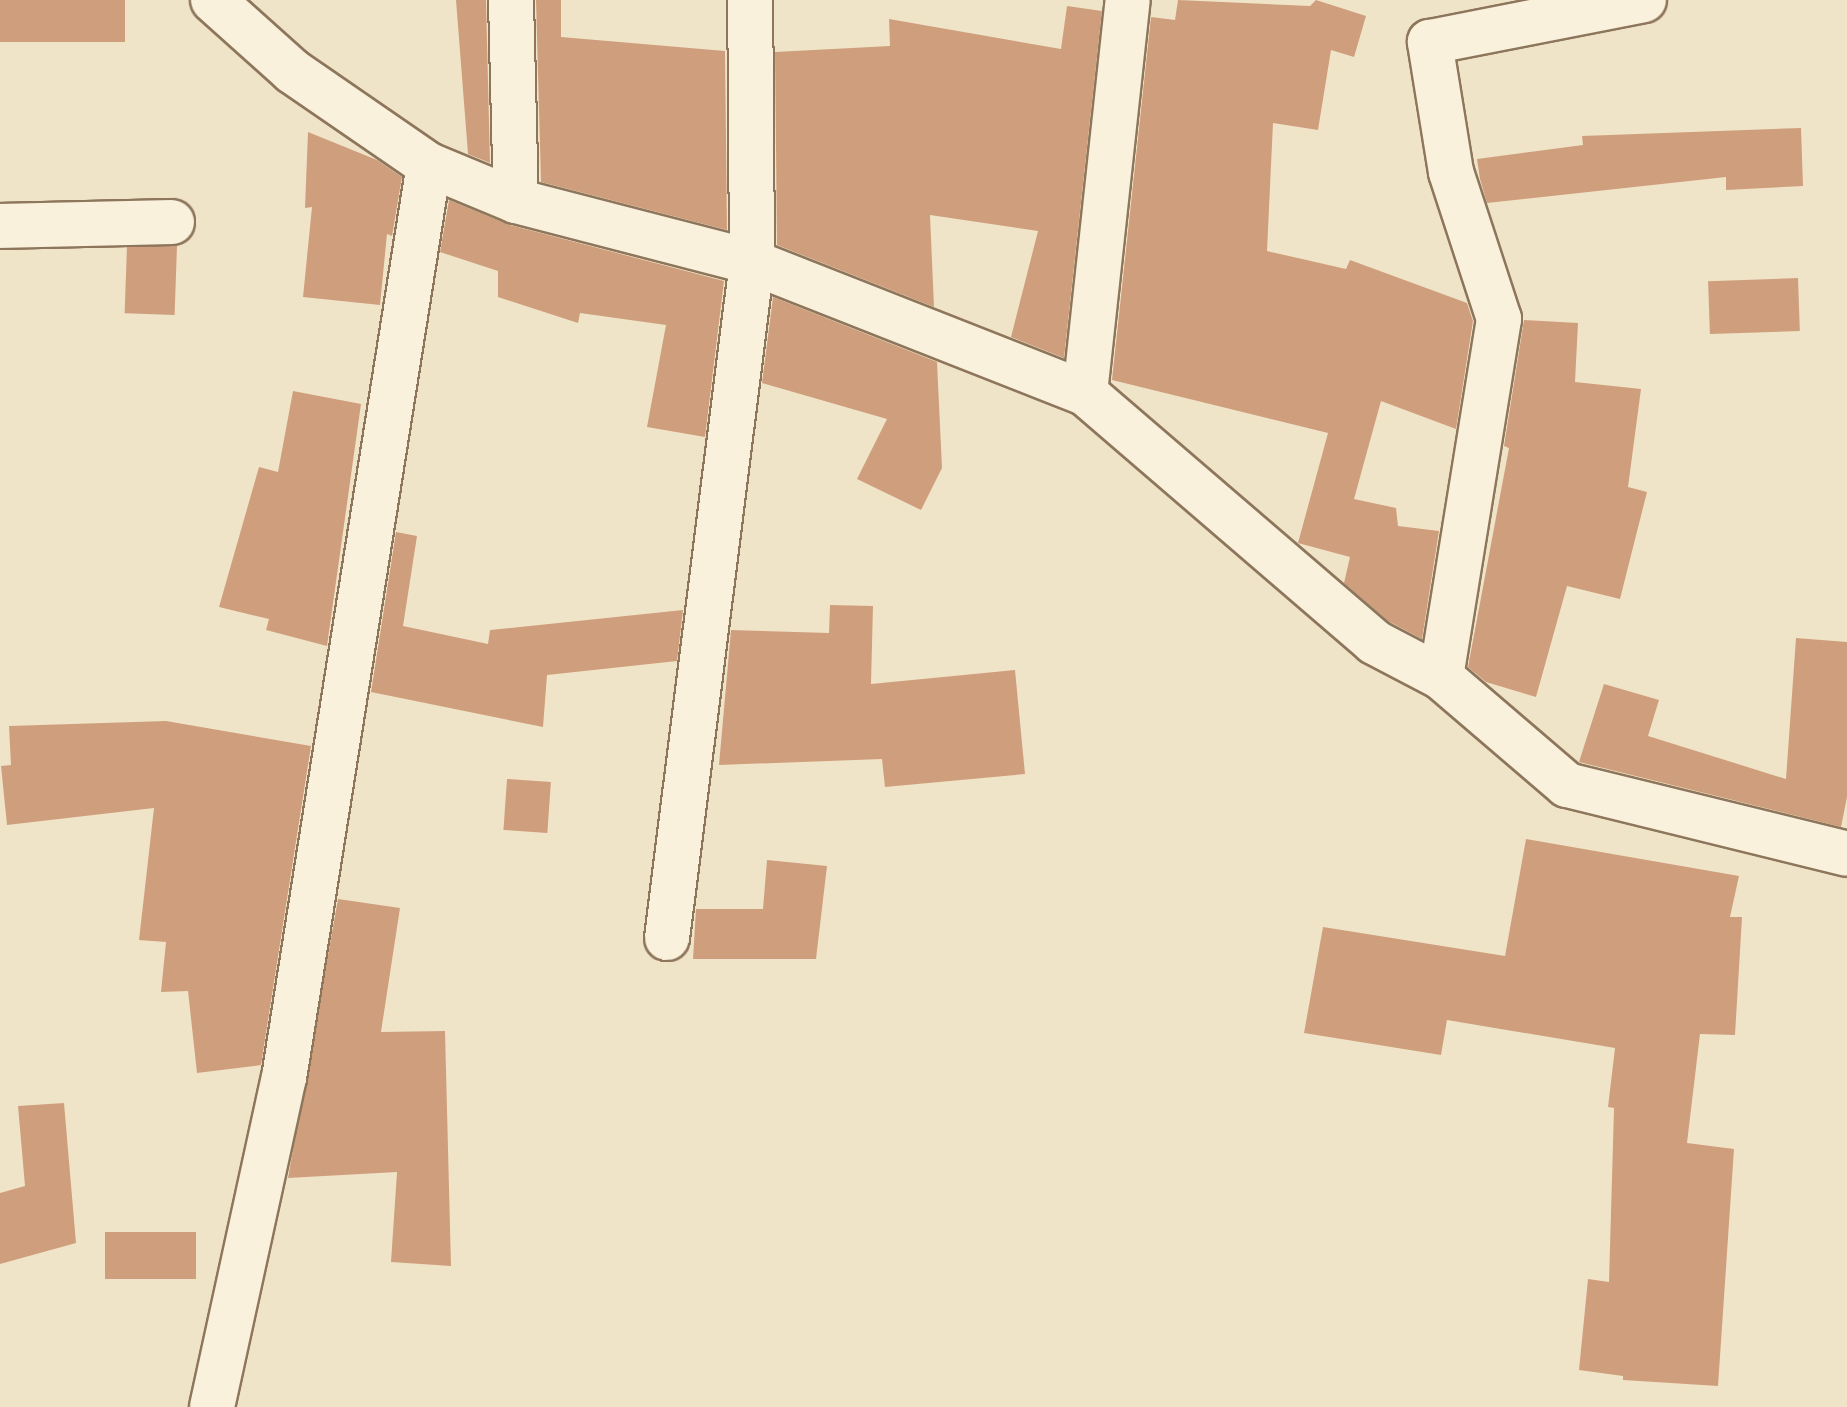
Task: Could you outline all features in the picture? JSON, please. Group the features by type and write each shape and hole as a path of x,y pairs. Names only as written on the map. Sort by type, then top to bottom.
{"street":[{"path":"213,0 292,71 429,165 516,201 752,262 1085,393 1374,642 1441,677 1567,785 1847,854"},
{"path":"511,0 516,201"},
{"path":"667,938 752,262 750,0"},
{"path":"1085,393 1128,0"},
{"path":"1441,677 1499,319 1451,172 1430,42 1644,0"},
{"path":"212,1407 284,1078 429,165"},
{"path":"0,226 172,222"}],"building":[{"path":"0,0 125,0 125,42 0,42"},
{"path":"456,0 486,0 490,163 468,154"},
{"path":"536,0 561,0 561,37 725,51 727,230 541,182"},
{"path":"1178,0 1310,6 1316,0 1366,16 1354,57 1331,50 1318,130 1273,123 1267,251 1346,269 1350,260 1467,303 1473,321 1456,429 1381,401 1354,499 1396,508 1398,526 1439,531 1422,639 1388,621 1344,583 1350,557 1298,543 1328,433 1112,380 1151,17 1175,20"},
{"path":"1067,6 1102,11 1064,358 1011,337 1038,231 930,215 934,307 777,245 775,52 890,46 889,19 1061,49"},
{"path":"1801,128 1803,186 1726,190 1726,177 1487,203 1477,159 1583,145 1582,136"},
{"path":"308,132 377,160 402,177 392,236 387,234 380,305 303,297 312,207 305,208"},
{"path":"449,200 510,225 724,281 705,437 647,427 666,325 580,313 578,323 498,297 498,271 440,252"},
{"path":"127,244 177,246 175,315 125,313"},
{"path":"1798,278 1800,331 1710,334 1708,281"},
{"path":"773,297 937,362 942,468 921,510 857,479 887,419 762,383"},
{"path":"1524,320 1578,323 1575,382 1641,389 1628,487 1647,492 1620,599 1567,586 1536,697 1486,682 1468,667 1509,448 1504,446"},
{"path":"293,391 361,404 327,646 266,630 269,619 219,607 259,467 278,472"},
{"path":"396,532 417,536 403,626 488,644 490,630 683,610 677,661 547,675 543,727 371,692"},
{"path":"830,605 873,606 871,684 1015,670 1025,774 885,787 882,759 719,765 731,630 829,633"},
{"path":"1796,638 1847,642 1847,797 1841,827 1579,762 1604,684 1659,700 1648,736 1786,779"},
{"path":"166,721 311,746 261,1065 197,1073 188,991 161,992 166,942 139,940 154,808 7,825 1,766 11,765 9,726"},
{"path":"507,779 551,782 547,833 503,830"},
{"path":"1526,839 1739,876 1730,917 1742,917 1735,1035 1700,1034 1687,1143 1734,1149 1718,1386 1623,1380 1623,1376 1579,1370 1588,1279 1609,1282 1614,1108 1608,1107 1615,1048 1447,1020 1441,1055 1304,1033 1323,927 1505,956"},
{"path":"767,860 827,866 816,959 693,959 696,909 763,909"},
{"path":"338,899 400,908 381,1032 445,1031 451,1266 391,1262 397,1172 288,1178"},
{"path":"64,1103 76,1243 0,1264 0,1193 25,1186 18,1106"},
{"path":"105,1232 196,1232 196,1279 105,1279"}]}
